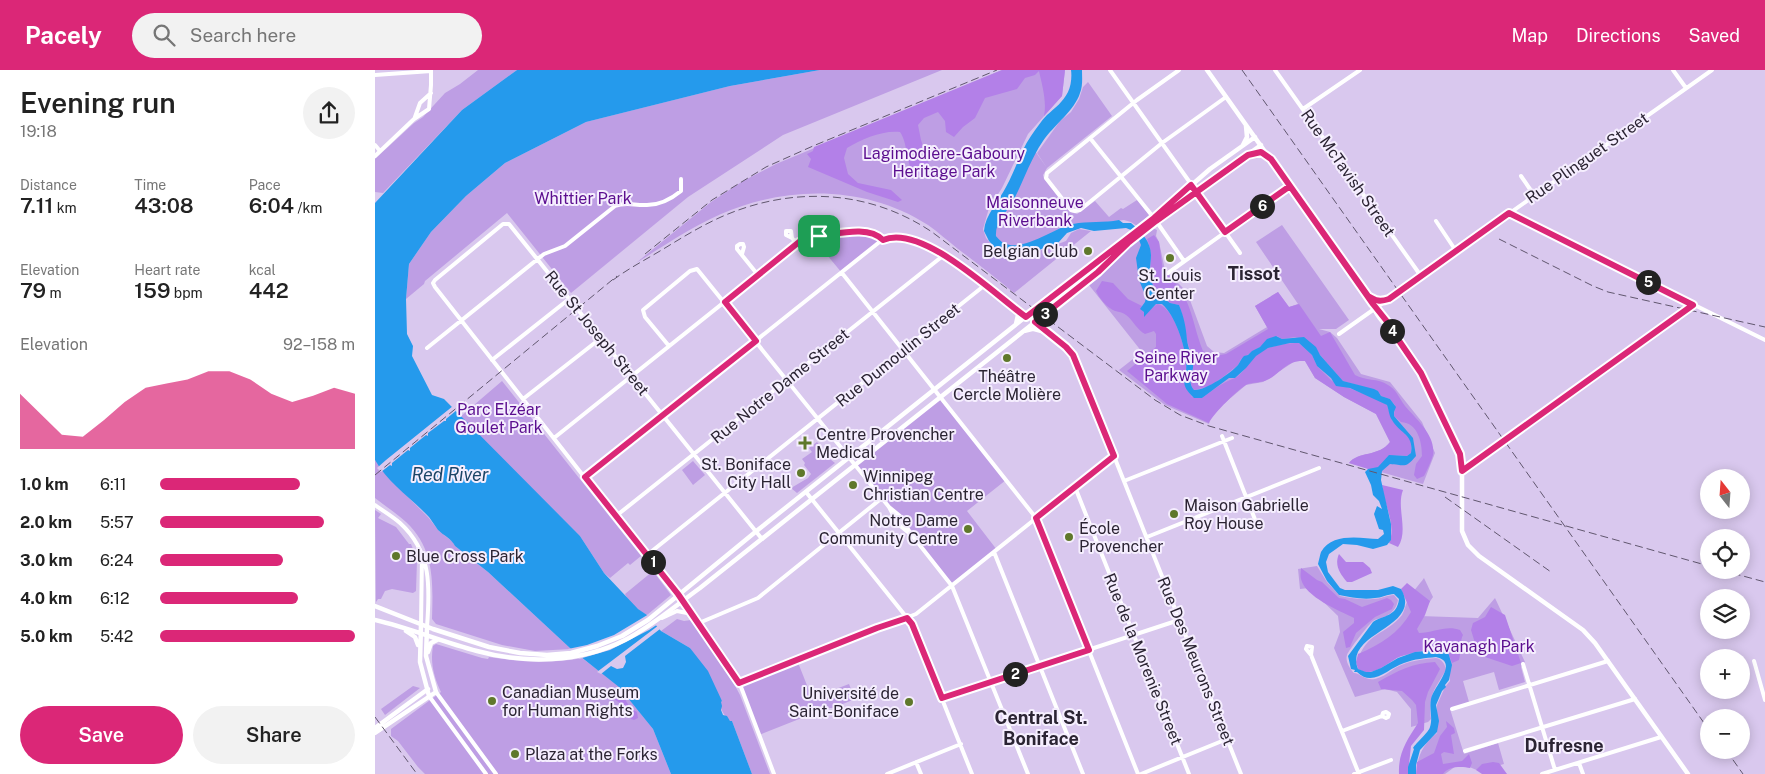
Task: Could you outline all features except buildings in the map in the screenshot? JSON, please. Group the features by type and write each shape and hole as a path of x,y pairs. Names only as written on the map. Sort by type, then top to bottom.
{"main road":[{"path":"1207,70 1368,296 1386,326 1391,329 1428,385 1460,454 1462,471 1461,526 1463,536 1471,548 1484,560 1583,630 1608,661 1688,774"},
{"path":"1243,146 1247,137 1244,121"},
{"path":"375,606 421,625 509,652 547,655 581,651 612,641 648,620 756,531 1016,324 1148,225 1191,185 1255,137"},
{"path":"1155,219 1261,145"},
{"path":"1248,155 1261,152 1271,159"},
{"path":"375,620 477,651 501,656 552,659 581,656 625,640 675,609 682,600 856,465 1098,272 1127,241"},
{"path":"1110,252 1113,256"},
{"path":"1368,296 1380,301 1389,299"},
{"path":"1014,308 1018,315 1016,324"},
{"name":"Rue Des Meurons Street","path":"1026,317 1035,322"},
{"path":"389,623 413,635 417,640 419,648"},
{"path":"421,625 420,666 429,696"},
{"path":"375,733 436,692 425,652 427,627"},
{"path":"427,661 429,645 439,639"},
{"path":"375,728 426,690 434,687"}],"street":[{"path":"375,75 431,70 430,106 427,111 414,119 375,156"},
{"path":"1110,70 1240,253"},
{"path":"1179,70 1133,103 1048,171 1046,175 1068,206 1075,211 1080,210 1161,143 1226,96"},
{"name":"Rue McTavish Street","path":"1275,70 1421,276"},
{"path":"1303,108 1360,70"},
{"path":"1673,70 1686,88"},
{"name":"Rue Plinguet Street","path":"1339,334 1712,70"},
{"path":"414,119 419,106 431,93"},
{"path":"423,101 427,101 430,106"},
{"path":"419,106 421,110 427,111"},
{"path":"1090,138 1155,219 1184,262"},
{"path":"375,146 381,151"},
{"path":"1521,176 1535,195"},
{"path":"427,348 547,252 565,246 615,206 623,203 644,206 671,199 681,191 681,179"},
{"path":"1168,273 1290,186"},
{"path":"1509,213 1765,340"},
{"path":"1436,221 1456,251"},
{"name":"Rue St Joseph Street","path":"462,321 433,283 503,224 507,223 539,260 762,538"},
{"path":"554,438 797,244 809,237 863,232 875,233 883,240"},
{"path":"585,477 883,240 896,237 913,240 943,254 1026,317"},
{"path":"792,238 797,244"},
{"path":"742,254 757,275"},
{"name":"Rue Notre Dame Street","path":"616,516 943,254"},
{"path":"669,346 643,312 645,307 692,270 696,269 700,271 882,498 900,516 911,534 952,586 1028,774"},
{"path":"841,273 1036,518 1140,774 1227,739"},
{"name":"Rue Dumoulin Street","path":"647,555 985,285"},
{"path":"492,360 569,299"},
{"path":"1462,471 1693,305"},
{"path":"462,321 699,623 739,683 774,774"},
{"name":"Rue Des Meurons Street","path":"1035,322 1070,351 1077,361 1241,774"},
{"path":"1022,332 1033,330 1050,333"},
{"path":"523,399 601,338"},
{"path":"1222,436 1258,526"},
{"path":"1124,481 1232,438"},
{"path":"739,683 916,614 1114,456"},
{"path":"1147,537 1319,468"},
{"name":"Rue de la Morenie Street","path":"1075,487 1189,774"},
{"path":"806,492 912,624 972,774"},
{"path":"699,623 758,598 882,498"},
{"path":"375,505 404,527 416,543 425,560 429,577 427,627"},
{"path":"994,552 1083,774"},
{"path":"421,625 422,555"},
{"path":"675,609 692,614"},
{"path":"942,698 1173,622 1179,618"},
{"path":"1311,655 1357,773 1391,760"},
{"path":"1452,710 1608,661"},
{"path":"1753,662 1765,700"},
{"path":"1523,664 1555,770"},
{"path":"436,692 495,774"},
{"path":"429,696 486,774"},
{"path":"1465,752 1635,699"},
{"path":"1342,731 1382,716"},
{"path":"1542,774 1661,737"},
{"path":"887,774 961,744"},
{"path":"917,762 921,774"},
{"path":"1579,762 1583,774"}],"green space":[{"path":"478,70 517,70 462,110 383,193 375,192 375,159 423,117 445,93"},
{"name":"Whittier Park","path":"820,70 942,70 783,135 688,197 571,293 507,213 406,299 409,264 431,232 466,196 505,163 586,122 730,86"},
{"name":"Lagimodière-Gaboury Heritage Park","path":"1002,70 1065,70 1062,96 1028,134 1002,188 989,208 983,229 986,238 1000,254 1020,258 1066,241 1071,233 1079,229 1091,231 1014,293 928,225 904,212 879,202 853,196 799,194 772,198 746,205 721,214 699,225 636,263 711,202 743,181 776,164"},
{"path":"1002,70 1065,70 1062,96 1044,116 1045,99 1039,71 1035,75 1025,78 1017,89 985,98 975,118 954,137 946,132 945,121 938,112 924,118 918,125 931,170 917,176 909,162 905,143 900,132 887,132 873,136 847,148 844,158 848,174 858,183 891,190 902,200 898,202 867,192 808,167 811,159 807,154 813,151 814,147"},
{"path":"1088,82 1112,116 1047,168 1037,153 1060,121 1071,112 1079,99 1083,87"},
{"name":"Maisonneuve Riverbank","path":"1035,151 1047,168 1043,175 1044,179 1070,212 1077,214 1095,201 1109,217 1137,200 1149,215 1137,226 1124,220 1071,226 1026,246 1008,247 998,241 994,230"},
{"name":"Seine River Parkway","path":"1282,225 1349,320 1336,329 1319,329 1330,332 1337,338 1361,374 1390,382 1422,422 1435,453 1423,484 1349,463 1353,459 1380,450 1390,442 1376,414 1344,397 1315,378 1305,361 1295,361 1263,382 1246,385 1220,407 1210,419 1209,424 1165,405 1119,370 1142,352 1089,285 1101,276 1123,252 1153,228 1157,230 1156,236 1165,270 1187,292 1207,346 1214,352 1224,353 1267,327 1255,306 1278,292 1289,307 1298,304 1256,242"},
{"path":"856,232 872,233 882,240 842,273 822,249 819,236"},
{"path":"1154,235 1159,242 1163,271 1173,280 1185,299 1203,351 1214,356 1226,354 1268,329 1255,306 1278,292 1289,307 1299,304 1321,336 1330,332 1355,375 1384,383 1396,392 1424,428 1431,441 1433,455 1424,476 1417,479 1414,475 1416,464 1422,456 1418,434 1407,423 1401,422 1394,416 1395,405 1390,399 1381,396 1378,391 1343,381 1307,340 1295,337 1282,339 1277,336 1241,359 1238,365 1208,387 1194,390 1191,384 1192,358 1179,305 1170,303 1163,298 1151,281 1151,254 1147,239"},
{"path":"1102,281 1113,283 1128,299 1142,306 1141,309 1144,315 1157,304 1169,312 1181,339 1186,366 1184,380 1192,397 1202,398 1222,384 1237,377 1260,352 1279,345 1299,343 1312,355 1317,366 1332,381 1387,405 1392,420 1411,440 1411,453 1407,456 1391,457 1375,469 1368,469 1349,463 1353,459 1380,450 1390,442 1376,414 1344,397 1315,378 1305,361 1298,361 1288,365 1267,380 1244,386 1221,408 1209,423 1167,404 1127,371 1156,347 1156,334 1154,331 1145,334 1126,315 1112,310 1106,305 1096,291"},
{"name":"Parc Elzéar Goulet Park","path":"502,381 641,556 630,565 628,563 610,578 604,573 580,536 460,417"},
{"path":"941,397 1006,480 967,511 997,550 952,586 906,525 889,507 856,465"},
{"path":"817,442 826,456 835,463 797,493 791,488 808,478 811,474 802,459 812,452 809,448"},
{"path":"375,460 389,478 428,517 439,531 488,572 571,649 535,651 502,645 436,624 432,619 432,580 427,555 415,532 406,522 375,498"},
{"path":"693,461 705,475 693,485 682,470"},
{"path":"1382,485 1403,490 1401,504 1403,526 1398,547 1389,543 1391,521"},
{"name":"Blue Cross Park","path":"375,510 381,514 378,518 396,527 411,544 417,560 416,591 413,593 392,589 385,591 381,599 378,599 376,602"},
{"path":"1339,554 1346,562 1363,562 1370,568 1372,573 1352,582 1347,582 1337,566"},
{"path":"1317,566 1327,582 1340,596 1369,599 1394,595 1398,600 1392,612 1383,618 1374,620 1348,652 1347,662 1354,673 1368,679 1375,679 1401,665 1411,662 1436,658 1443,662 1446,670 1433,693 1430,704 1431,719 1428,722 1411,727 1411,709 1397,692 1385,689 1355,697 1334,648 1340,632 1338,616 1309,588 1300,589 1298,569"},
{"path":"1301,568 1322,582 1339,598 1362,607 1387,598 1394,604 1392,609 1375,617 1356,633 1350,647 1346,648 1343,632 1354,623 1354,618 1324,603 1309,592 1301,579"},
{"path":"653,571 671,595 647,615 634,606 625,594"},
{"name":"Kavanagh Park","path":"1424,578 1433,597 1420,616 1478,618 1495,598 1525,662 1521,667 1525,682 1499,690 1494,672 1463,681 1469,702 1450,709 1464,754 1498,743 1504,764 1479,771 1467,766 1456,766 1445,774 1417,774 1419,756 1428,741 1437,733 1437,705 1445,687 1450,681 1448,649 1357,662 1361,652 1371,639 1396,622 1402,615 1407,602"},
{"path":"1407,583 1430,601 1417,629 1419,633 1450,628 1460,630 1463,635 1459,660 1452,663 1447,650 1429,650 1397,658 1373,671 1368,672 1358,669 1356,662 1358,654 1374,647 1395,632 1411,612 1401,589"},
{"path":"1491,607 1505,615 1521,663 1512,666 1485,657 1475,643 1471,630 1473,623 1485,617"},
{"path":"677,619 691,620 732,680 740,695 770,774 752,774 732,721 723,713 720,702 722,701 690,648 661,631"},
{"path":"436,644 488,659 489,657 547,662 582,658 619,686 653,729 671,774 425,774 398,741 391,736 391,729 441,692 432,664 433,646"},
{"path":"797,660 812,698 849,684 855,699 759,735 739,683"},
{"path":"1435,662 1440,669 1425,702 1424,730 1411,746 1408,774 1399,774 1402,753 1418,723 1416,705 1402,691 1381,689 1378,682 1405,668"},
{"path":"413,686 420,688 385,715 381,709"},
{"path":"604,687 625,699 630,708 637,712 638,718 631,719 621,704 603,691"},
{"path":"1446,721 1454,728 1455,733 1451,735 1454,754 1444,752 1441,754 1443,764 1462,761 1469,754 1472,763 1470,768 1452,768 1443,774 1416,774 1417,762 1434,753 1440,736 1447,727"},
{"path":"1499,763 1507,774 1482,774 1476,770 1482,764"}],"water":[{"name":"Red River","path":"517,70 820,70 730,86 586,122 505,163 466,196 431,232 409,264 406,299 407,334 413,346 412,356 432,395 444,399 580,536 604,573 638,609 647,615 661,631 690,648 708,671 722,701 721,710 723,715 732,721 752,774 671,774 653,729 619,687 571,649 488,572 455,546 438,530 429,517 393,483 375,460 375,203 462,110"},
{"path":"1071,70 1082,70 1082,87 1077,99 1038,148 1020,188 999,223 996,236 1004,243 1013,245 1033,241 1073,224 1119,220 1123,223 1131,223 1142,233 1151,250 1150,276 1153,285 1163,298 1170,303 1179,305 1181,309 1193,361 1191,382 1194,390 1205,388 1224,377 1238,365 1244,356 1260,347 1267,339 1276,336 1282,339 1304,337 1316,347 1320,355 1343,381 1374,389 1381,396 1390,399 1396,407 1394,416 1413,438 1416,456 1407,465 1390,464 1382,471 1381,480 1391,524 1391,540 1387,545 1373,549 1343,544 1329,554 1326,562 1328,572 1340,588 1345,590 1378,590 1393,586 1401,589 1405,602 1402,613 1394,622 1362,646 1356,657 1358,669 1371,672 1398,658 1415,652 1447,649 1452,665 1449,680 1436,705 1439,721 1437,732 1420,750 1416,774 1408,774 1413,748 1430,727 1431,699 1443,675 1446,664 1443,660 1436,657 1398,665 1375,678 1369,678 1354,672 1355,670 1351,669 1348,656 1373,622 1389,615 1396,609 1399,599 1394,594 1366,599 1339,595 1327,581 1318,564 1321,552 1332,541 1355,537 1378,539 1384,534 1383,530 1379,529 1374,514 1377,506 1382,509 1379,501 1373,495 1365,472 1368,469 1378,467 1389,455 1407,456 1411,453 1408,438 1395,425 1387,405 1350,388 1336,386 1331,378 1317,366 1312,355 1299,343 1268,348 1256,356 1235,378 1229,378 1202,398 1194,398 1185,385 1185,355 1179,331 1171,315 1162,304 1156,304 1144,317 1144,312 1140,309 1146,297 1139,280 1136,258 1141,245 1131,230 1126,228 1094,231 1081,228 1067,233 1058,243 1017,256 996,249 984,231 990,214 1006,187 1027,142 1047,115 1061,102 1068,92"}],"pier":[{"path":"453,406 457,410 446,421 410,448 410,451 408,450 392,463 392,466 390,465 381,472 377,468 386,460"},
{"path":"649,614 658,624 610,650 579,659 568,649 587,645 614,635"},
{"path":"659,625 663,629 660,629 625,656 626,662 623,668 617,669 611,666 601,674 597,672"}],"railway":[{"path":"645,254 712,200 766,167 997,70"},
{"path":"1242,70 1700,717"},
{"path":"613,280 699,228 748,207 774,200 802,197 856,200 882,207 932,232 1155,400 1180,415 1209,426 1700,563"},
{"path":"1499,239 1608,292 1765,327"},
{"path":"375,475 617,276"},
{"path":"1445,497 1551,572"},
{"path":"1750,578 1765,582"},
{"path":"375,717 417,774"},
{"path":"1732,759 1743,774"}],"place":[{"name":"Belgian Club","path":"1088,251"},
{"name":"St. Louis Center","path":"1170,258"},
{"name":"Théâtre Cercle Molière","path":"1007,358"},
{"name":"Centre Provencher Medical","path":"805,443"},
{"name":"St. Boniface City Hall","path":"801,473"},
{"name":"Winnipeg Christian Centre","path":"853,485"},
{"name":"Maison Gabrielle Roy House","path":"1174,514"},
{"name":"Notre Dame Community Centre","path":"968,529"},
{"name":"École Provencher","path":"1069,537"},
{"name":"Blue Cross Park","path":"396,556"},
{"name":"Canadian Museum for Human Rights","path":"492,701"},
{"name":"Université de Saint-Boniface","path":"909,702"},
{"name":"Plaza at the Forks","path":"515,754"}],"district":[{"name":"Tissot","path":"1254,273"},
{"name":"Central St. Boniface","path":"1041,728"},
{"name":"Dufresne","path":"1564,745"}],"route":[{"path":"819,236 809,237 799,242 725,302 756,341 585,477 678,594 739,683 907,618 912,624 942,698 1089,650 1036,518 1114,456 1073,355 1050,333 1035,322 1098,272 1149,226 1196,192 1248,155 1261,152 1271,159 1305,207 1360,286 1389,324 1428,385 1460,454 1462,471 1693,305 1509,213 1389,299 1375,300 1368,296 1305,207 1290,186 1225,232 1196,192 1191,185 1154,218 1026,317 943,254 920,242 899,237 890,237 883,240 877,234 856,232 819,236"}]}
